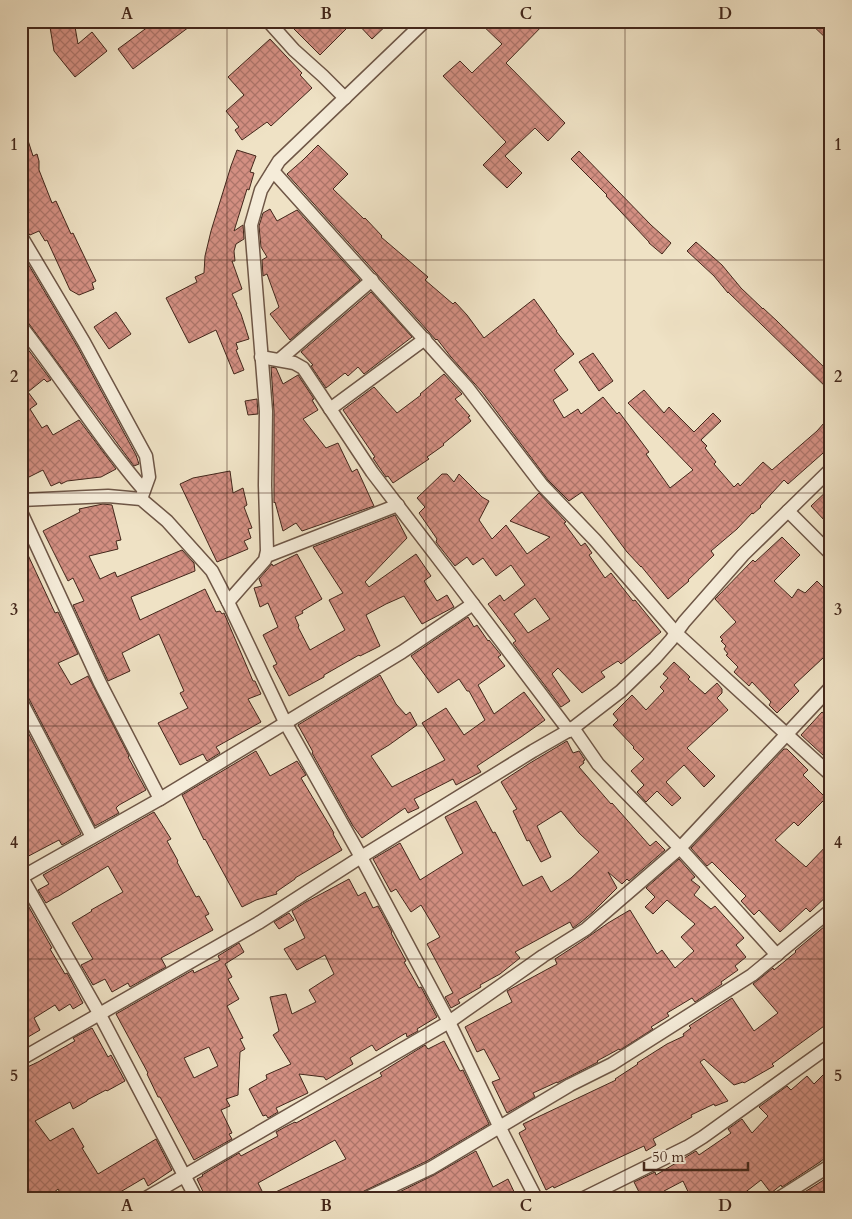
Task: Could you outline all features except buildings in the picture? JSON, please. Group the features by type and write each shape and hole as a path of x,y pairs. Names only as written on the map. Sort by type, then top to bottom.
{"street":[{"path":"268,21 294,50 345,98"},
{"path":"228,602 267,556 265,485 266,411 251,225 261,190 279,161 425,21"},
{"path":"273,170 467,388 542,485 595,540 676,633 831,775"},
{"path":"21,236 84,342 146,456 149,477 143,494"},
{"path":"279,360 372,280"},
{"path":"21,326 48,360 143,494 212,571 285,722 449,1022 536,1198"},
{"path":"330,408 424,339"},
{"path":"261,357 294,363 303,368 372,472 598,764 680,848 777,955"},
{"path":"21,1059 260,922 571,730 620,691 655,658 743,555 831,469"},
{"path":"21,500 143,494"},
{"path":"267,556 398,505"},
{"path":"788,511 831,554"},
{"path":"21,512 100,683 160,798"},
{"path":"196,1198 99,1013 22,877 160,798 402,652 473,604"},
{"path":"146,1198 449,1022 543,956 586,929 680,848 831,687"},
{"path":"21,700 92,837"},
{"path":"366,1198 431,1168 570,1085 612,1064 752,975 831,910"},
{"path":"584,1198 687,1148 831,1045"},
{"path":"778,1198 831,1165"}]}
